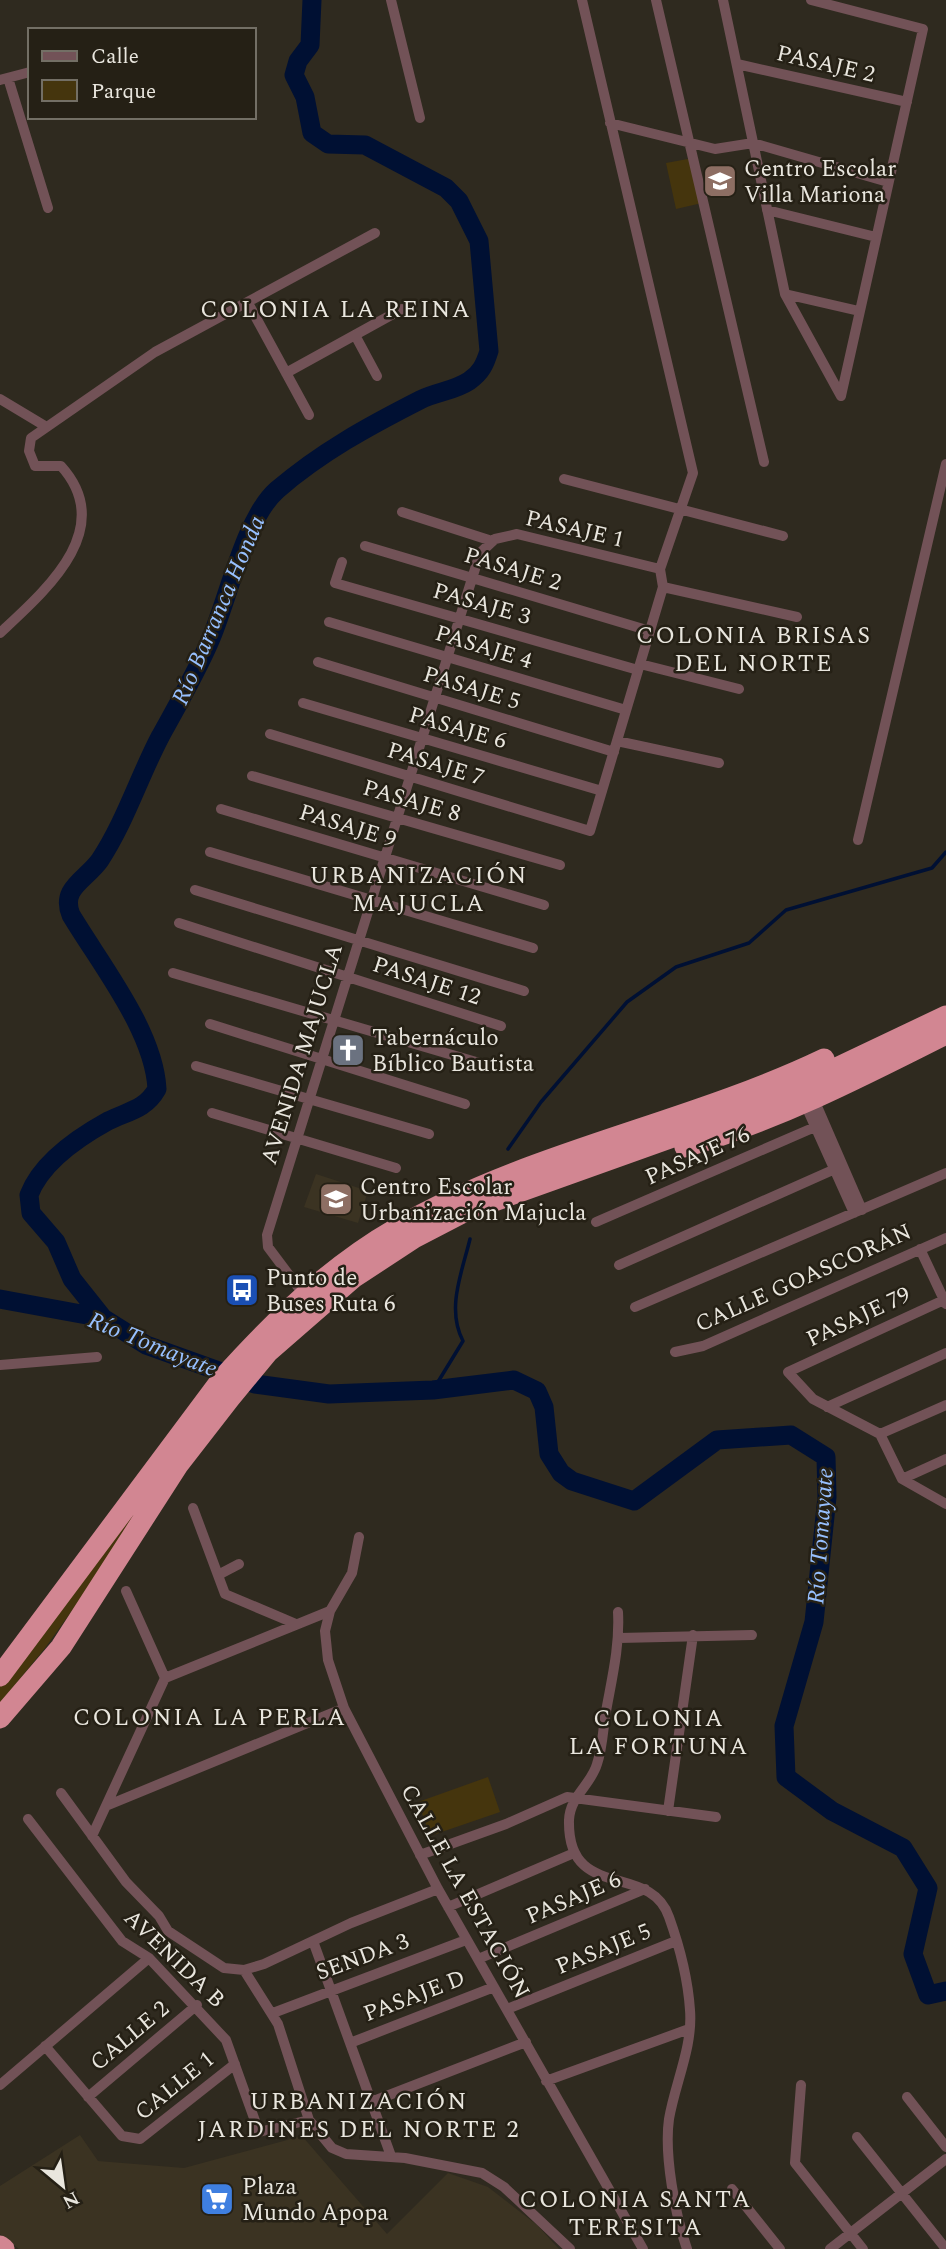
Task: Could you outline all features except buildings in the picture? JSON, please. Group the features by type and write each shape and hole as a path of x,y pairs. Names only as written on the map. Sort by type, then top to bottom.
{"highway":[{"path":"3,1672 171,1460 237,1362 379,1239 448,1202 515,1174 768,1084 946,1000"},
{"path":"304,1303 436,1226 505,1195 748,1110 946,1016"},
{"path":"581,1168 676,1150 726,1135 811,1101 946,1034"},
{"path":"0,1725 93,1601 171,1460"},
{"path":"0,1718 20,1696"}],"street":[{"path":"391,0 420,118"},
{"path":"582,0 693,473 660,569 663,587 602,791"},
{"path":"656,0 764,462"},
{"path":"723,0 785,295 841,396 923,29 811,0"},
{"name":"PASAJE 2","path":"737,64 906,102"},
{"path":"28,73 4,79 48,208"},
{"path":"610,123 715,149 753,143 888,182"},
{"path":"767,210 876,237"},
{"path":"0,633 47,590 74,552 82,519 75,481 61,466 35,466 30,460 31,438 155,352 374,233"},
{"path":"785,295 859,310"},
{"path":"248,303 309,415"},
{"path":"286,373 402,309"},
{"path":"355,335 377,376"},
{"path":"0,399 45,426"},
{"path":"858,840 946,464"},
{"path":"564,479 681,507 783,536"},
{"name":"PASAJE 1","path":"402,512 492,541 517,534 660,569"},
{"name":"AVENIDA MAJUCLA","path":"304,1303 266,1241 480,553 492,541"},
{"name":"PASAJE 2","path":"365,546 650,631"},
{"name":"PASAJE 3","path":"342,562 335,583 639,667"},
{"path":"663,587 797,617"},
{"name":"PASAJE 4","path":"329,622 626,710"},
{"name":"PASAJE 5","path":"318,662 435,698 615,746"},
{"path":"639,667 739,689"},
{"name":"PASAJE 6","path":"303,703 602,791"},
{"name":"PASAJE 7","path":"270,734 590,831 602,791"},
{"path":"615,746 719,763"},
{"name":"PASAJE 8","path":"253,776 559,865"},
{"name":"PASAJE 9","path":"221,809 544,905"},
{"path":"210,852 533,948"},
{"path":"194,890 524,990"},
{"name":"PASAJE 12","path":"179,923 502,1026"},
{"path":"173,972 483,1064"},
{"path":"210,1024 465,1104"},
{"path":"196,1066 429,1134"},
{"path":"811,1101 815,1127 858,1211"},
{"path":"811,1101 816,1104 858,1211"},
{"path":"212,1113 396,1168"},
{"name":"PASAJE 76","path":"596,1222 815,1127"},
{"path":"619,1265 835,1169"},
{"path":"635,1307 946,1173"},
{"name":"CALLE GOASCORÁN","path":"675,1352 702,1346 946,1238"},
{"path":"920,1249 945,1301"},
{"name":"PASAJE 79","path":"827,1407 805,1392 788,1372 945,1301"},
{"path":"827,1407 946,1353"},
{"path":"0,1365 97,1357"},
{"path":"880,1434 946,1405"},
{"path":"827,1407 880,1434 902,1479 946,1504"},
{"path":"902,1479 946,1459"},
{"path":"193,1508 225,1594 296,1624"},
{"name":"CALLE LA ESTACIÓN","path":"359,1537 352,1573 330,1611 325,1643 344,1707 466,1940 643,2249"},
{"path":"218,1574 239,1564"},
{"path":"126,1591 164,1678"},
{"path":"93,1836 164,1678 330,1611"},
{"path":"618,1612 619,1638 597,1764 575,1799 569,1819 575,1853 589,1872 645,1889 663,1904 676,1941 690,2010 689,2029 669,2131 676,2214 687,2249"},
{"path":"668,1811 693,1635"},
{"path":"619,1638 752,1635"},
{"path":"106,1806 344,1707"},
{"path":"61,1793 126,1882 159,1916 167,1931 224,1968 244,1970 438,1889"},
{"path":"420,1855 506,1824 566,1797 716,1817"},
{"name":"AVENIDA B","path":"28,1819 122,1941 149,1958 197,2005 226,2040 259,2132 309,2120"},
{"path":"448,1907 575,1853"},
{"name":"PASAJE 6","path":"478,1959 645,1889"},
{"name":"SENDA 3","path":"272,2013 466,1940"},
{"path":"313,1941 391,2156"},
{"name":"PASAJE 5","path":"507,2009 676,1941"},
{"path":"0,2085 149,1958"},
{"path":"244,1970 272,2013 309,2120 322,2138 339,2151 460,2166 482,2173 504,2187 570,2249"},
{"name":"PASAJE D","path":"350,2043 494,1987"},
{"name":"CALLE 2","path":"88,2096 197,2005"},
{"path":"546,2081 689,2029"},
{"path":"371,2102 526,2042"},
{"path":"45,2046 88,2096"},
{"name":"CALLE 1","path":"88,2096 122,2136 140,2139 235,2064"},
{"path":"801,2085 795,2163 863,2249"},
{"path":"908,2097 946,2147"},
{"path":"857,2137 946,2249"},
{"path":"830,2249 946,2159"},
{"path":"732,2189 780,2249"}],"shaded area":[{"name":"Centro Escolar Urbanización Majucla","path":"316,1174 368,1191 358,1223 304,1207"},
{"path":"80,2135 98,2161 184,2168 302,2136 387,2234 448,2173 488,2187 537,2225 559,2249 19,2249 0,2234 0,2186"}],"green space":[{"path":"693,158 702,203 676,209 666,163"},
{"path":"158,1473 122,1541 45,1648 0,1703 0,1681"},
{"path":"488,1777 500,1812 430,1836 418,1802"}],"waterway":[{"name":"Río Barranca Honda","path":"103,1318 72,1279 56,1242 31,1213 29,1195 42,1172 62,1152 97,1127 141,1106 157,1089 147,1044 124,999 71,915 69,898 76,885 100,860 117,830 152,752 192,679 216,626 246,540 265,503 294,476 346,440 420,400 469,381 482,368 489,351 479,241 459,201 446,188 365,145 328,144 312,133 305,97 294,75 298,61 310,45 312,0"},
{"path":"508,1149 541,1102 627,1002 676,967 749,943 786,910 932,868 946,852"},
{"path":"433,1390 463,1341 458,1329 456,1303 470,1239"},
{"name":"Río Tomayate","path":"0,1299 103,1318 146,1345 255,1384 329,1394 433,1390 514,1380 537,1391 544,1407 549,1454 561,1473 572,1481 634,1501 717,1440 791,1435 826,1457 827,1497 814,1622 784,1726 786,1777 832,1811 903,1848 928,1888 913,1954 928,1995 946,1991"}],"place":[{"name":"Centro Escolar Villa Mariona","path":"720,181"},
{"name":"Tabernáculo Bíblico Bautista","path":"348,1050"},
{"name":"Centro Escolar Urbanización Majucla","path":"336,1199"},
{"name":"Punto de Buses Ruta 6","path":"242,1290"},
{"name":"Plaza Mundo Apopa","path":"217,2199"}],"district":[{"name":"COLONIA LA REINA","path":"336,309"},
{"name":"COLONIA BRISAS DEL NORTE","path":"754,649"},
{"name":"URBANIZACIÓN MAJUCLA","path":"419,889"},
{"name":"COLONIA LA PERLA","path":"210,1717"},
{"name":"COLONIA LA FORTUNA","path":"659,1732"},
{"name":"URBANIZACIÓN JARDINES DEL NORTE 2","path":"359,2115"},
{"name":"COLONIA SANTA TERESITA","path":"636,2213"}]}
